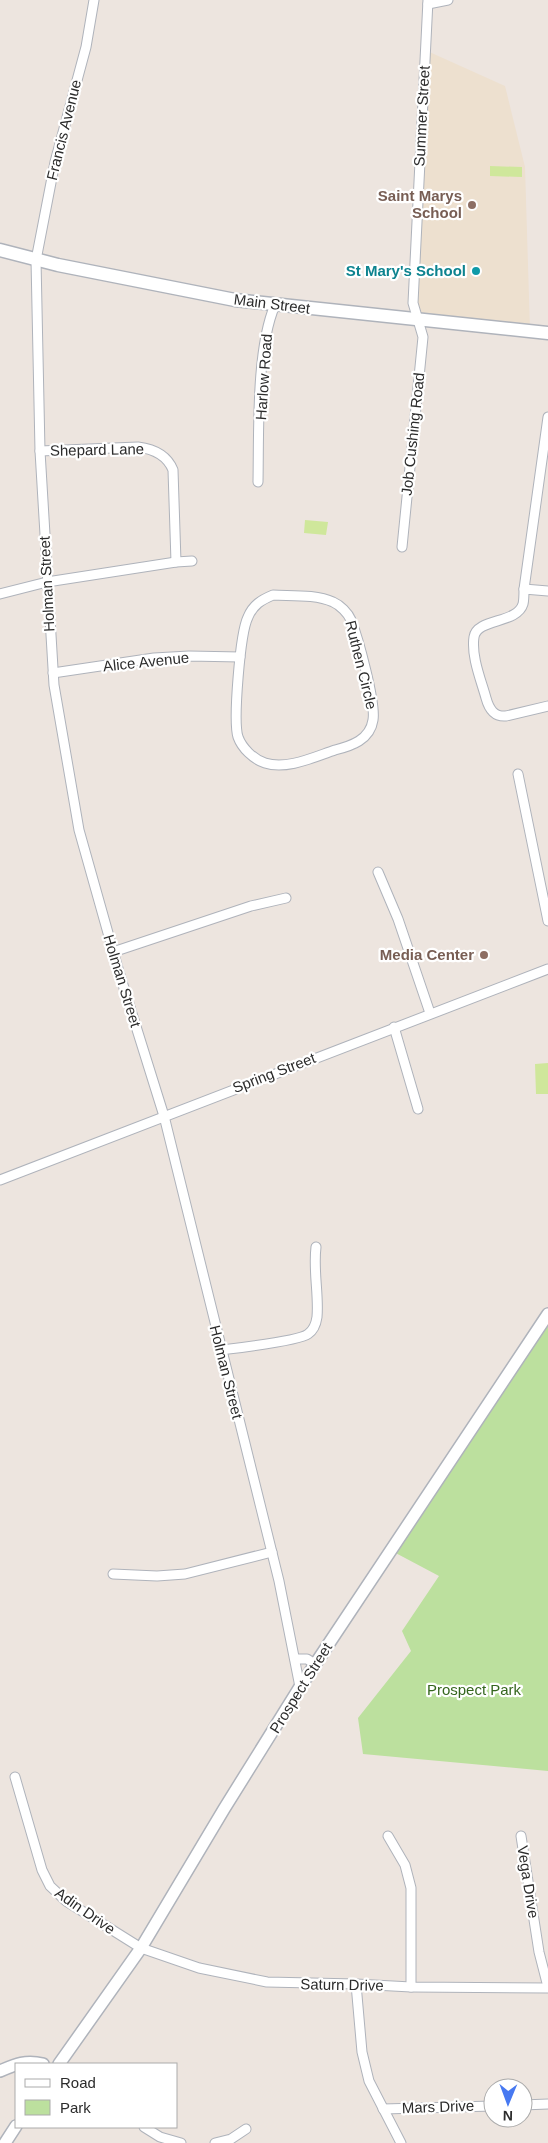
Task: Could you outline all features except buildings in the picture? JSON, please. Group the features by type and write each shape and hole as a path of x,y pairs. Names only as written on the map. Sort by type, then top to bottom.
{"main road":[{"name":"Main Street","path":"0,250 36,260 234,300 548,333"}],"street":[{"name":"Francis Avenue","path":"36,260 55,162 86,47 94,0"},
{"path":"428,2 448,0"},
{"name":"Summer Street","path":"420,321 414,303 428,2"},
{"name":"Holman Street","path":"36,260 40,451 53,673 60,729 74,808 90,875 164,1116 272,1552 300,1687"},
{"name":"Harlow Road","path":"258,482 263,365 268,321 275,305"},
{"name":"Job Cushing Road","path":"402,547 423,337 420,321"},
{"path":"548,417 523,605 515,615 477,630 474,636 475,654 488,705 494,713 506,716 548,706"},
{"name":"Shepard Lane","path":"40,451 138,447 149,448 161,454 170,463 173,470 176,562"},
{"path":"0,594 47,582 192,561"},
{"path":"524,589 548,591"},
{"name":"Ruthen Circle","path":"273,596 318,598 333,602 351,618 372,695 374,716 370,730 355,745 293,763 272,764 258,760 244,747 237,730 240,658 247,618 254,606 261,600 273,596"},
{"name":"Alice Avenue","path":"53,673 154,658 189,656 240,658"},
{"path":"518,774 548,921"},
{"path":"378,872 398,919 430,1012"},
{"path":"113,952 251,906 286,898"},
{"name":"Spring Street","path":"0,1180 430,1012 548,969"},
{"path":"394,1027 418,1109"},
{"path":"221,1350 295,1339 308,1335 314,1328 317,1318 314,1262 316,1248"},
{"name":"Prospect Street","path":"60,2063 141,1948 300,1687 548,1314"},
{"path":"113,1574 157,1576 186,1574 272,1552"},
{"path":"295,1659 307,1659 315,1664"},
{"name":"Adin Drive","path":"15,1777 42,1870 50,1886 66,1901 141,1948"},
{"path":"388,1836 405,1865 412,1888 411,1987"},
{"name":"Vega Drive","path":"521,1836 539,1952 548,1987"},
{"name":"Saturn Drive","path":"141,1948 199,1968 252,1981 411,1987 548,1987"},
{"path":"356,1984 364,2062 372,2088 401,2143"},
{"path":"19,2063 30,2061 39,2063"},
{"path":"0,2071 15,2065"},
{"path":"533,2104 548,2104"},
{"name":"Mars Drive","path":"383,2109 483,2106"},
{"path":"5,2143 15,2128"},
{"path":"146,2128 160,2136 181,2143"},
{"path":"215,2143 231,2140 246,2129"}],"shaded area":[{"name":"Saint Marys School","path":"425,50 505,86 525,167 530,331 420,321 413,303"}],"green space":[{"path":"490,166 522,167 522,177 490,176"},
{"path":"305,520 328,522 326,535 304,533"},
{"path":"548,1063 548,1094 536,1094 535,1064"},
{"name":"Prospect Park","path":"548,1314 548,1771 363,1754 358,1718 411,1651 402,1631 439,1576 390,1550"}],"place":[{"name":"Saint Marys School","path":"472,205"},
{"name":"St Mary's School","path":"476,271"},
{"name":"Media Center","path":"484,955"}]}
